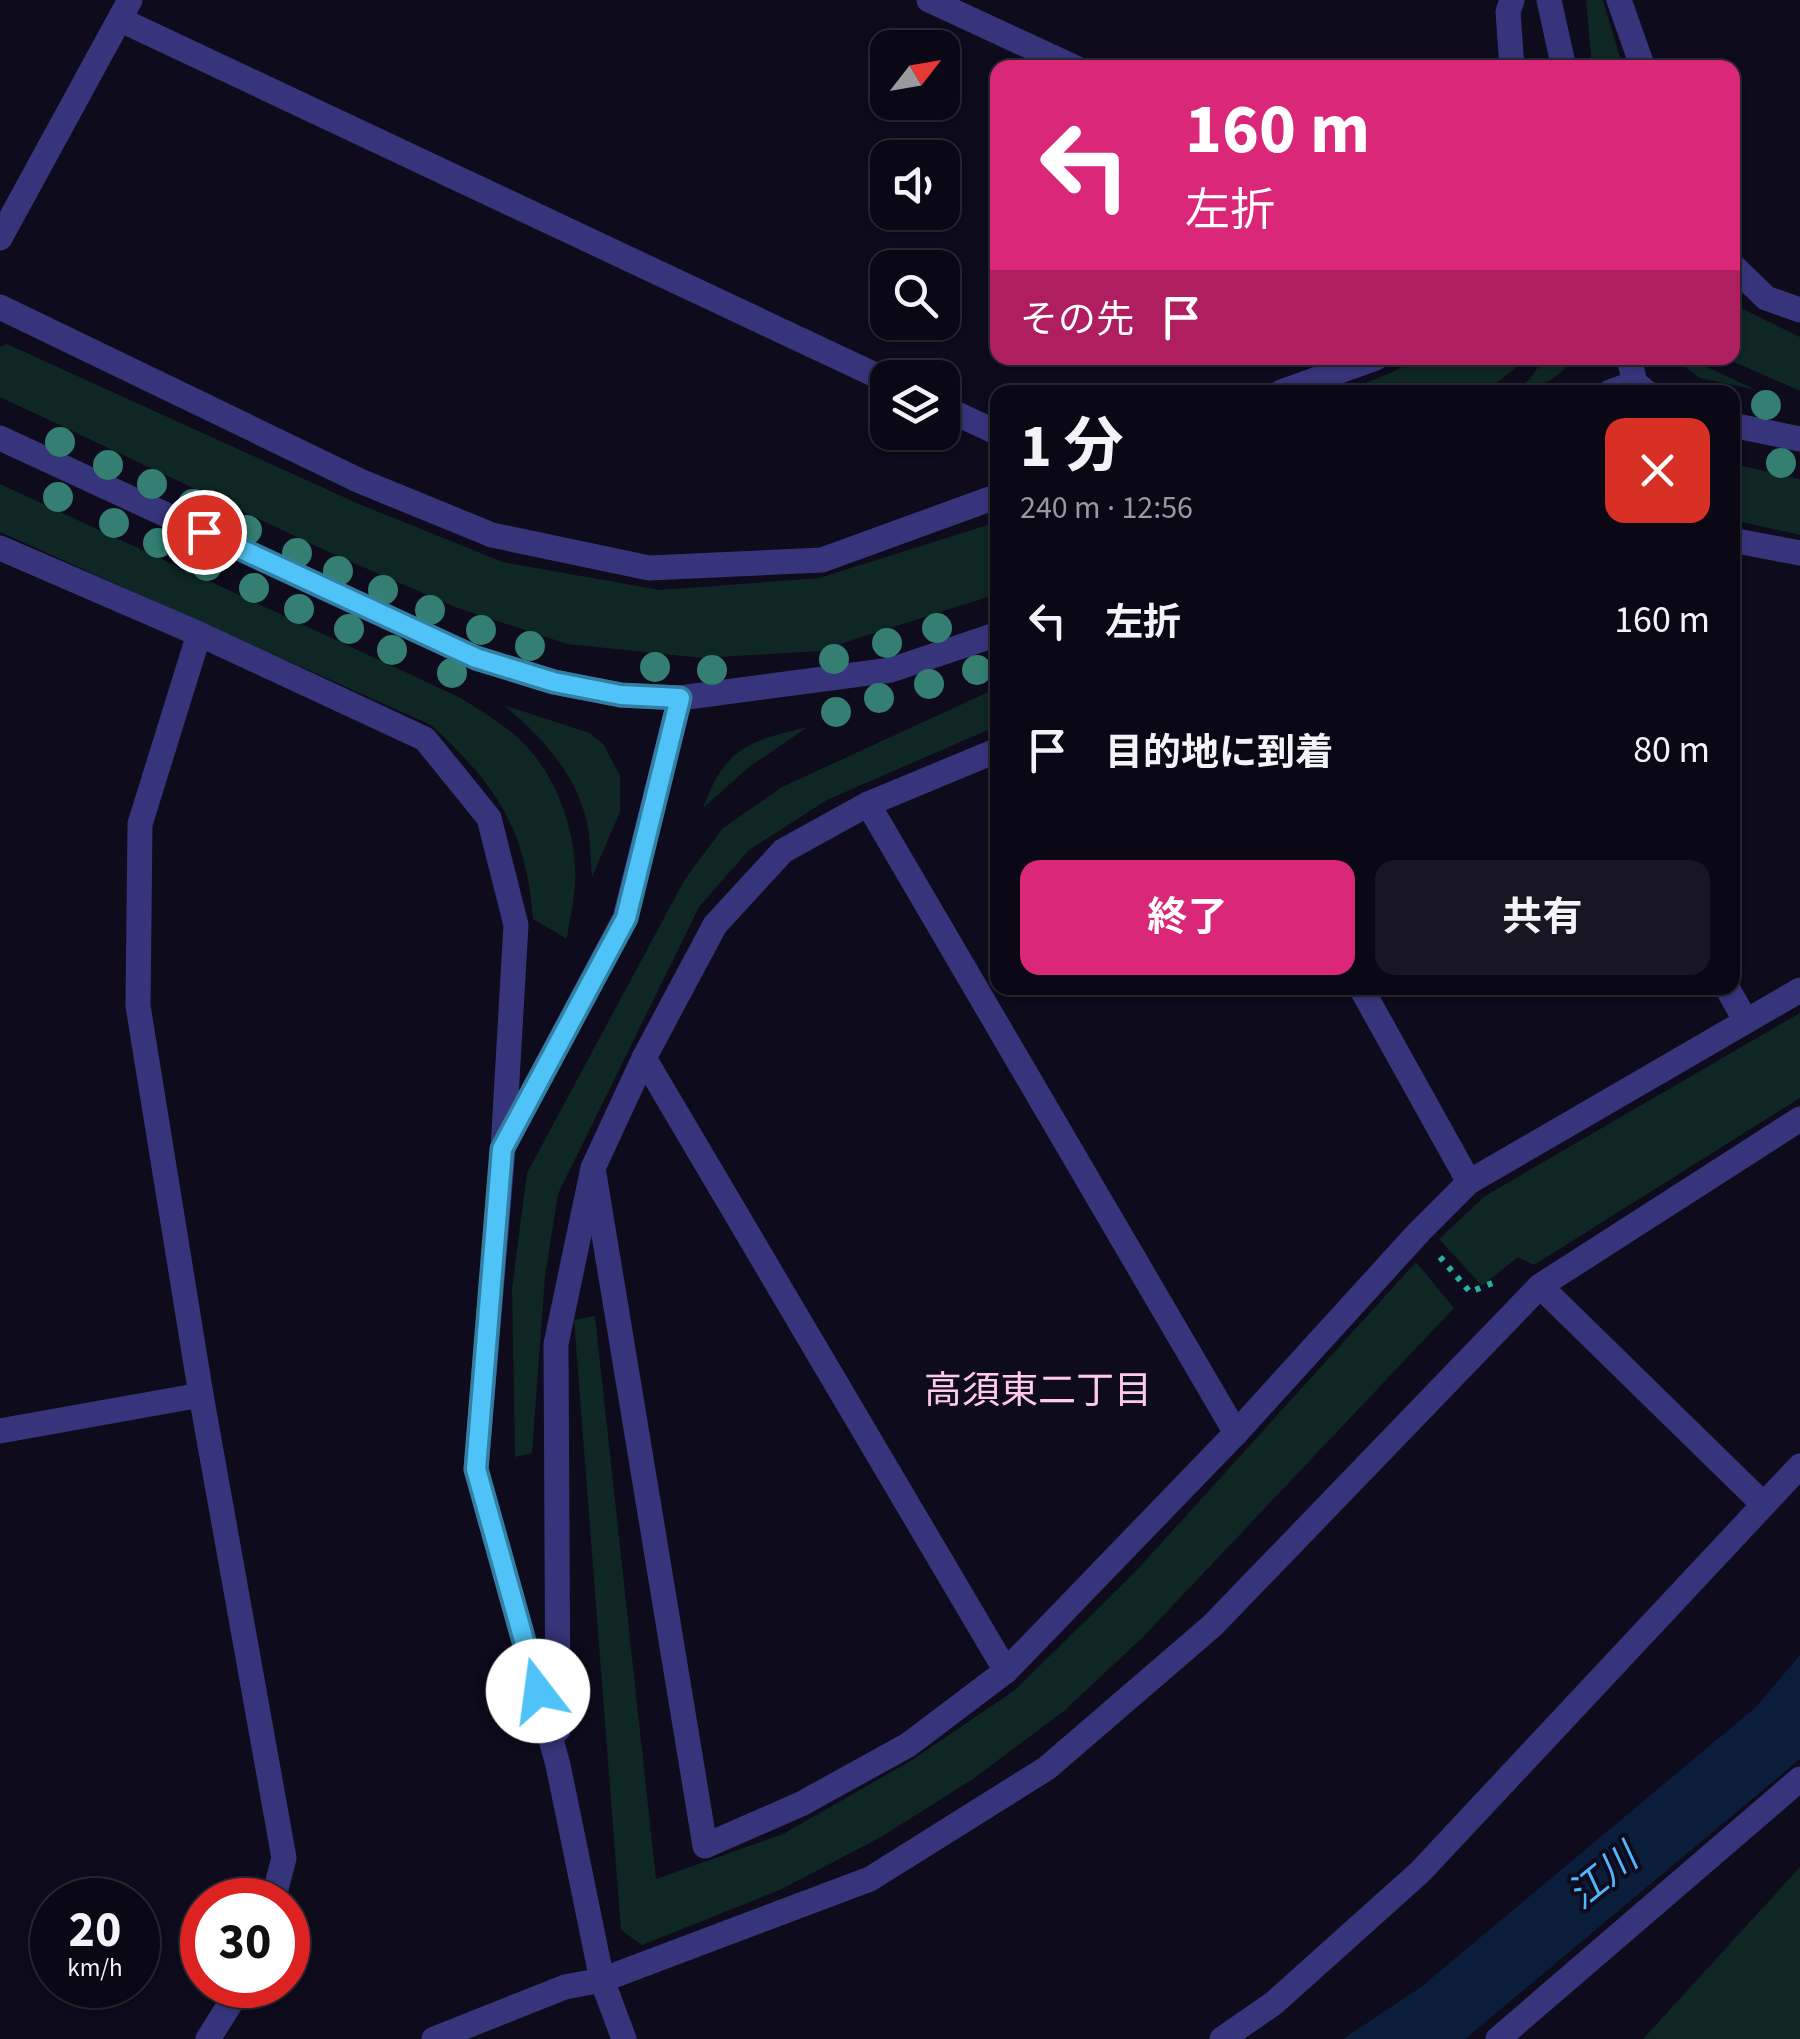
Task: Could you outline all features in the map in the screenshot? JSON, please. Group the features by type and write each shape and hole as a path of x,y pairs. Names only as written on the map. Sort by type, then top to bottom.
{"street":[{"path":"928,0 1059,60"},
{"path":"1511,60 1508,12 1512,0"},
{"path":"1549,0 1562,60"},
{"path":"1619,0 1640,60"},
{"path":"0,238 126,10 870,373"},
{"path":"1740,273 1766,298 1800,310"},
{"path":"0,307 376,488 492,534 648,568 822,560 990,499"},
{"path":"1301,385 1356,365"},
{"path":"960,415 990,429"},
{"path":"1740,427 1800,439"},
{"path":"0,438 476,658 554,682 621,695 680,698 891,670 990,637"},
{"path":"1740,542 1800,553"},
{"path":"0,548 200,634 426,739 489,818 516,925 476,1469 558,1765 602,1980 624,2039"},
{"path":"200,634 140,824 138,1006 284,1858 279,1878"},
{"path":"502,1149 626,918 680,698"},
{"path":"558,1765 556,1344 593,1168 644,1058 715,925 783,851 868,804 990,753"},
{"path":"868,804 1236,1433"},
{"path":"593,1168 705,1846 801,1804 908,1745 1006,1671 1236,1433 1418,1232 1469,1182 1800,990"},
{"path":"1365,995 1469,1182"},
{"path":"1732,995 1746,1021"},
{"path":"644,1058 1006,1671"},
{"path":"434,2039 565,1986 602,1980 870,1879 1048,1768 1213,1625 1531,1294 1800,1119"},
{"path":"1531,1294 1764,1504"},
{"path":"0,1430 202,1395"},
{"path":"1222,2039 1274,2004 1420,1872 1800,1466"},
{"path":"1498,2039 1800,1779"},
{"path":"208,2039 228,2008"}],"path":[{"path":"1418,1232 1470,1292 1520,1272 1531,1294"}],"green space":[{"path":"1586,0 1603,0 1621,60 1591,60"},
{"path":"1740,307 1800,337 1800,391 1740,365"},
{"path":"7,344 359,504 503,562 660,590 819,578 990,524 990,596 818,651 702,658 567,644 455,607 333,554 0,397 0,347"},
{"path":"1405,365 1519,365 1494,385 1360,385"},
{"path":"1539,365 1568,365 1547,382 1522,385"},
{"path":"1683,365 1705,365 1756,390 1740,385 1700,378"},
{"path":"1740,466 1800,479 1800,535 1740,522"},
{"path":"0,484 461,698 514,734 550,779 570,831 575,885 567,939 533,919 523,859 504,810 473,768 431,725 0,532"},
{"path":"990,691 990,729 827,800 749,850 699,907 558,1194 545,1277 532,1453 515,1457 512,1288 527,1173 685,879 723,828 782,787"},
{"path":"503,705 590,733 604,745 620,776 620,812 592,877 588,828 576,792 545,744"},
{"path":"808,727 749,767 703,808 730,759 755,743"},
{"path":"1800,1013 1800,1098 1534,1265 1518,1257 1482,1286 1439,1239 1485,1196"},
{"path":"1416,1262 1454,1308 1143,1637 1064,1711 973,1779 881,1837 782,1889 642,1945 621,1930 574,1320 595,1316 656,1879 783,1834 912,1760 1015,1690 1136,1571"},
{"path":"1800,1867 1800,2039 1643,2039"}],"water":[{"name":"江川","path":"1800,1655 1800,1759 1465,2039 1343,2039 1421,1987 1756,1707"}],"district":[{"name":"高須東二丁目","path":"1038,1391"}],"route":[{"path":"204,532 476,658 554,682 621,695 680,698 626,918 502,1149 476,1469 538,1691"}]}
